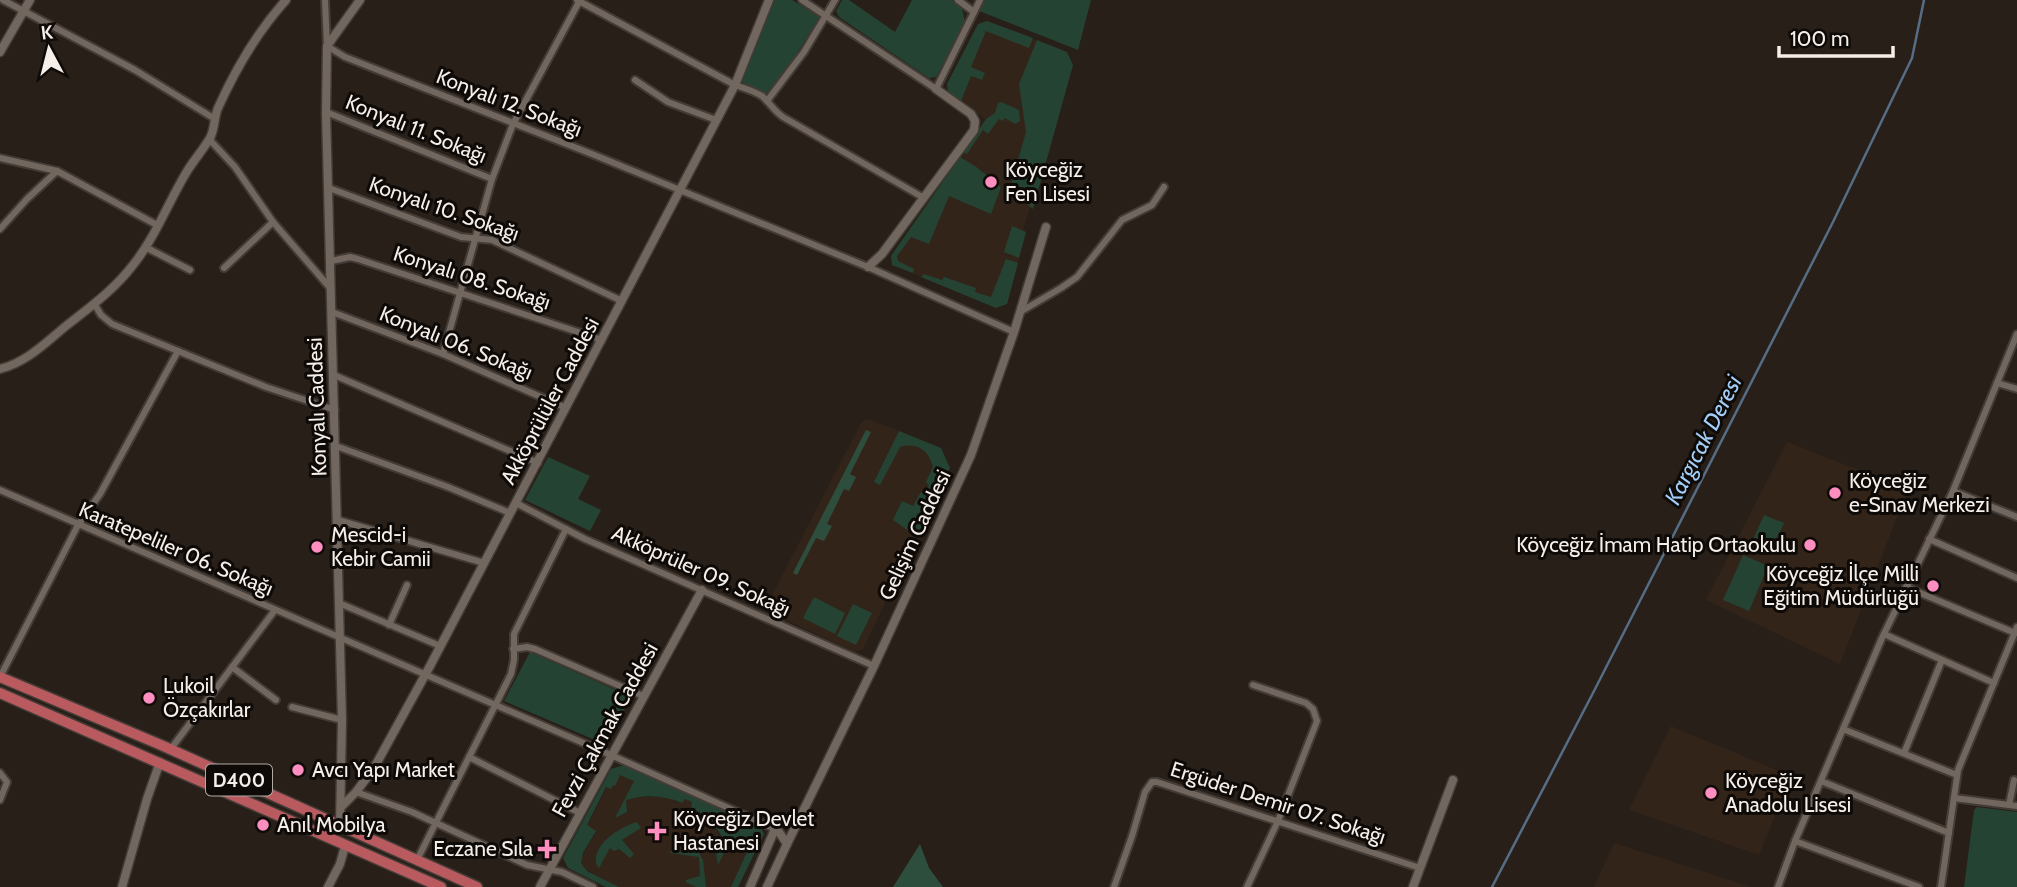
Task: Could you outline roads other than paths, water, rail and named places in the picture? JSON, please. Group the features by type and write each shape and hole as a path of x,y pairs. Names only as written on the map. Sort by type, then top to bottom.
{"highway":[{"name":"D400","path":"0,677 477,887"},
{"name":"D400","path":"0,693 438,886"}],"street":[{"path":"3,0 135,70 215,119"},
{"path":"0,52 30,0"},
{"path":"0,369 32,355 94,305 126,273 145,247 187,171 209,139 221,102 250,46 286,0"},
{"path":"325,0 327,46"},
{"path":"327,46 360,0"},
{"path":"443,354 492,179 513,124 579,0 735,85 757,93 783,117 924,198"},
{"name":"Akköprülüler Caddesi","path":"341,807 374,768 538,463 735,85 769,0"},
{"path":"802,0 974,117 974,130 882,254 868,267"},
{"path":"767,101 804,52 835,0"},
{"path":"958,0 974,12"},
{"path":"936,89 980,0"},
{"name":"Konyalı Caddesi","path":"327,46 326,112 342,720 340,825"},
{"name":"Konyalı 12. Sokağı","path":"327,46 345,57 868,267 1014,332"},
{"path":"635,80 668,102 716,120"},
{"name":"Konyalı 11. Sokağı","path":"326,112 492,179"},
{"path":"209,139 235,167 273,222 331,289"},
{"path":"0,158 57,171 157,225"},
{"path":"0,229 57,171"},
{"path":"1020,313 1077,277 1122,220 1152,205 1164,187"},
{"name":"Konyalı 10. Sokağı","path":"329,188 461,237 492,240 622,301"},
{"path":"224,268 273,222"},
{"name":"Gelişim Caddesi","path":"767,887 874,666 971,455 1014,332 1046,227"},
{"path":"145,247 190,270"},
{"name":"Konyalı 08. Sokağı","path":"331,261 350,257 358,259 602,340"},
{"path":"94,305 112,324 266,387 335,410"},
{"name":"Konyalı 06. Sokağı","path":"332,312 443,354 566,408"},
{"path":"1778,887 1884,634 1952,491 2017,334"},
{"path":"0,677 78,525 100,494 178,351"},
{"path":"334,375 538,463"},
{"path":"1997,383 2017,389"},
{"path":"336,446 436,482 510,513"},
{"name":"Karatepeliler 06. Sokağı","path":"0,491 611,755 775,830"},
{"path":"1952,491 2017,517"},
{"name":"Akköprüler 09. Sokağı","path":"516,503 566,529 874,666"},
{"path":"338,520 484,563"},
{"path":"417,860 513,667 514,634 566,529"},
{"path":"1929,539 2017,578"},
{"path":"389,625 407,585"},
{"path":"1906,587 2016,630 1957,775 1941,887"},
{"name":"Fevzi Çakmak Caddesi","path":"540,887 702,590"},
{"path":"339,603 440,646"},
{"path":"170,750 275,610"},
{"path":"1884,634 1994,683"},
{"path":"513,649 535,649 643,696"},
{"path":"1903,753 1942,660"},
{"path":"232,667 276,700"},
{"path":"1247,887 1278,821 1316,726 1316,715 1299,699 1253,685"},
{"path":"292,707 342,720"},
{"path":"1843,729 1957,775"},
{"path":"469,757 580,813"},
{"path":"122,887 160,762"},
{"path":"0,773 6,782 0,800"},
{"path":"1413,887 1453,780"},
{"path":"1954,799 2013,805 2014,780"},
{"path":"1821,781 1949,833"},
{"name":"Ergüder Demir 07. Sokağı","path":"1114,887 1145,792 1152,782 1420,868"},
{"path":"356,792 436,823 527,865 562,872 593,887"},
{"path":"750,887 775,830 787,844"},
{"path":"1795,841 1919,887"},
{"path":"328,887 340,864 345,846"}],"waterway":[{"name":"Kargıcak Deresi","path":"1492,887 1833,222 1912,58 1924,0"}],"place":[{"name":"Köyceğiz Fen Lisesi","path":"991,182"},
{"name":"Köyceğiz e-Sınav Merkezi","path":"1835,493"},
{"name":"Köyceğiz İmam Hatip Ortaokulu","path":"1810,545"},
{"name":"Mescid-i Kebir Camii","path":"317,547"},
{"name":"Köyceğiz İlçe Milli Eğitim Müdürlüğü","path":"1933,586"},
{"name":"Lukoil Özçakırlar","path":"149,698"},
{"name":"Avcı Yapı Market","path":"298,770"},
{"name":"Köyceğiz Anadolu Lisesi","path":"1711,793"},
{"name":"Anıl Mobilya","path":"263,825"},
{"name":"Köyceğiz Devlet Hastanesi","path":"657,831"},
{"name":"Eczane Sıla","path":"547,849"}]}
